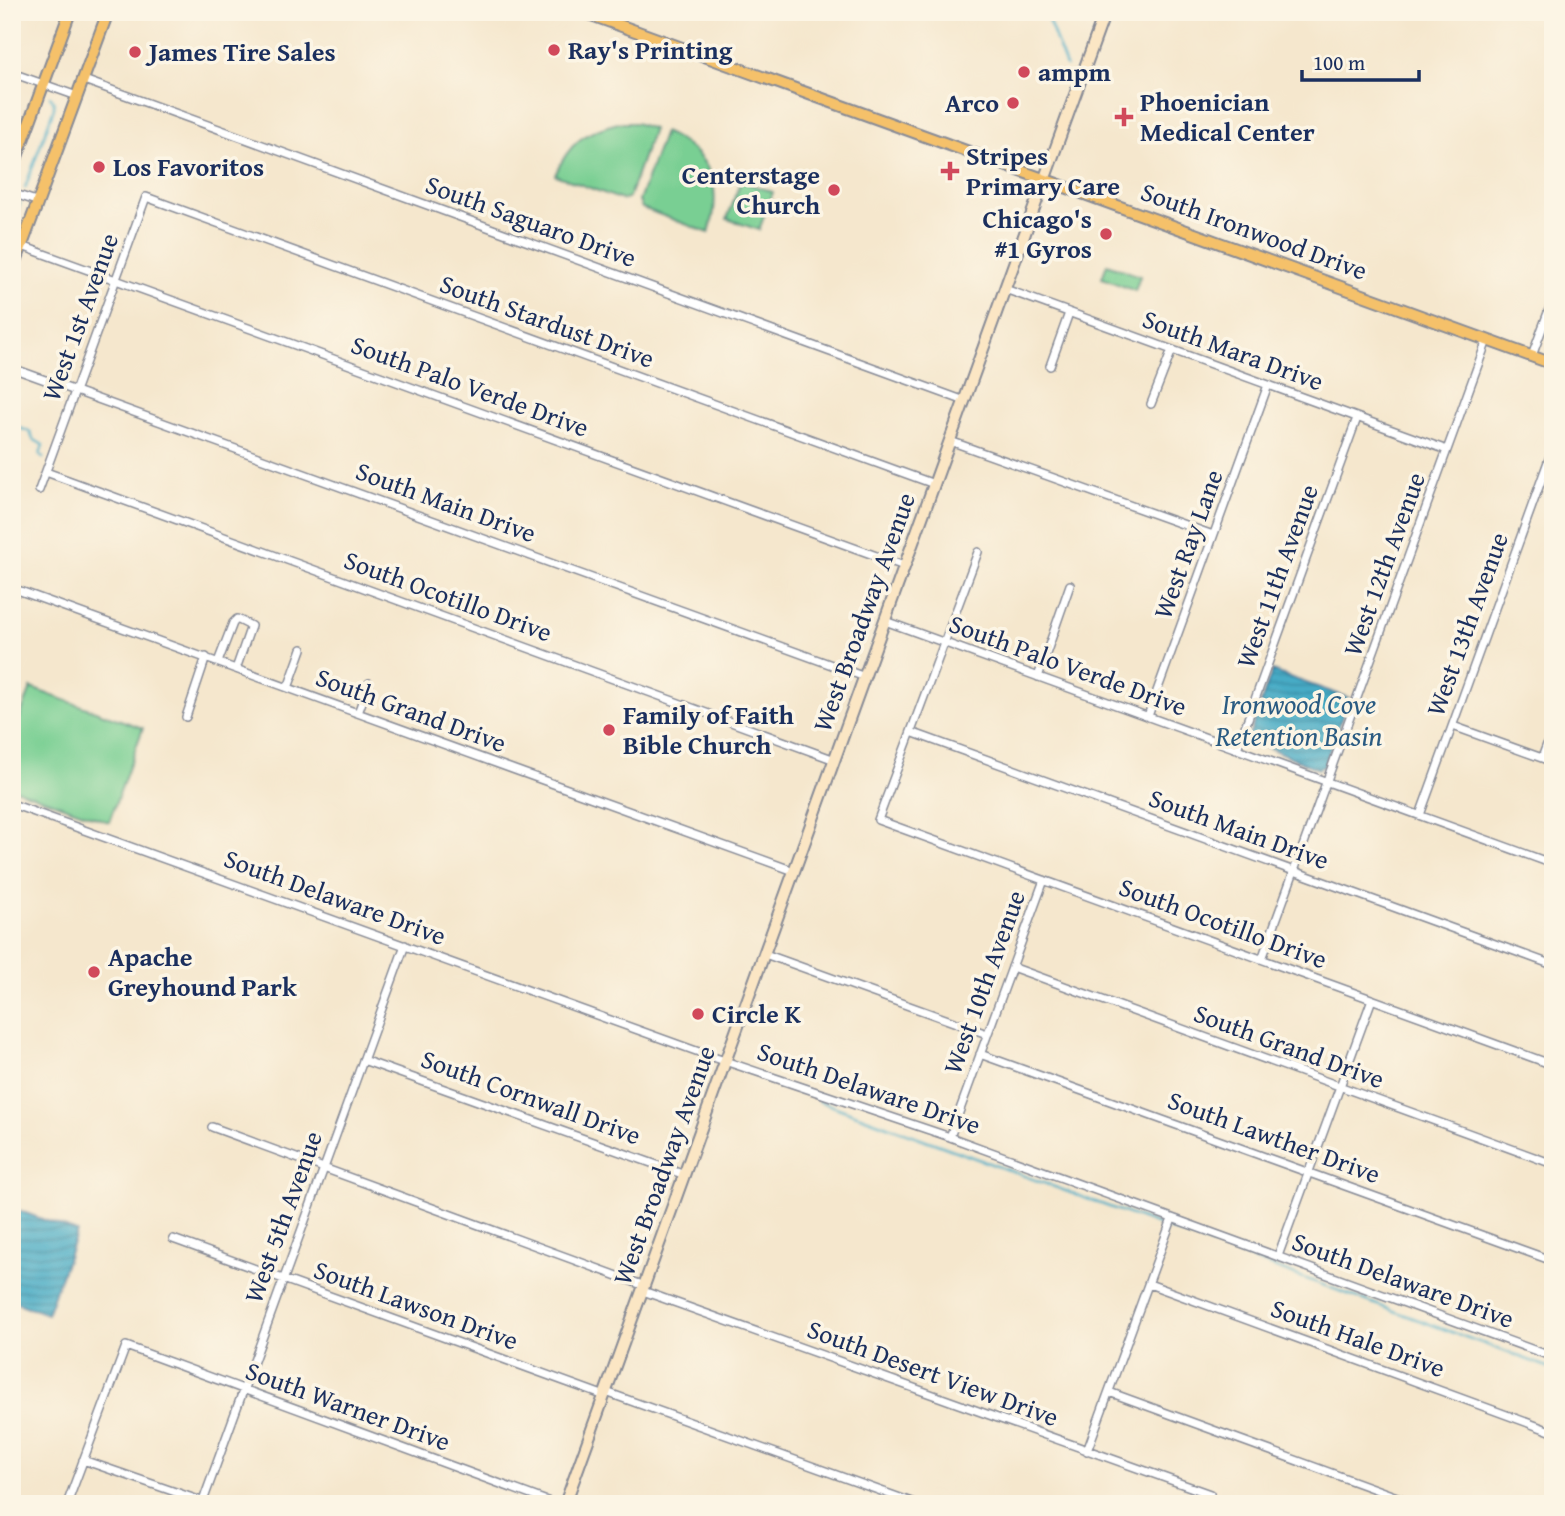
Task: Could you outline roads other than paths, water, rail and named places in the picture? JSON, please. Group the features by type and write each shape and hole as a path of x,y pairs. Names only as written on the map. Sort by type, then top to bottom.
{"main road":[{"path":"12,170 70,12"},
{"path":"12,272 108,12"},
{"name":"South Ironwood Drive","path":"583,12 604,16 1553,364"},
{"name":"West Broadway Avenue","path":"565,1504 1105,12"}],"street":[{"path":"12,73 78,96"},
{"name":"South Saguaro Drive","path":"84,80 965,401"},
{"path":"12,193 39,202"},
{"name":"West 1st Avenue","path":"39,490 146,197"},
{"name":"South Stardust Drive","path":"146,197 934,484"},
{"name":"South Palo Verde Drive","path":"22,246 904,566"},
{"name":"South Mara Drive","path":"1005,289 1447,450"},
{"path":"1532,356 1553,299"},
{"path":"1050,366 1069,313"},
{"name":"West 12th Avenue","path":"1262,959 1487,340"},
{"path":"1151,404 1172,350"},
{"name":"South Main Drive","path":"12,368 865,677"},
{"name":"West Ray Lane","path":"1147,716 1268,385"},
{"name":"West 11th Avenue","path":"1237,749 1357,418"},
{"path":"950,441 1213,536"},
{"name":"West 13th Avenue","path":"1420,815 1553,448"},
{"name":"South Ocotillo Drive","path":"46,472 835,760"},
{"path":"911,732 978,552"},
{"path":"1038,677 1070,584"},
{"name":"South Grand Drive","path":"12,588 794,871"},
{"path":"218,662 233,623 237,619 248,623 251,626 236,669"},
{"name":"South Palo Verde Drive","path":"885,621 1553,864"},
{"path":"288,688 302,649"},
{"path":"186,717 206,657"},
{"path":"358,713 369,683"},
{"path":"1452,726 1553,762"},
{"path":"1542,758 1553,728"},
{"name":"South Main Drive","path":"911,732 1553,965"},
{"name":"South Ocotillo Drive","path":"911,732 878,820 1553,1065"},
{"name":"South Delaware Drive","path":"12,804 726,1061 950,1137 1169,1226 1278,1256 1553,1357"},
{"name":"West 10th Avenue","path":"950,1137 1044,880"},
{"name":"West 5th Avenue","path":"205,1503 242,1390 405,945"},
{"path":"765,954 987,1034"},
{"name":"South Grand Drive","path":"1012,967 1553,1164"},
{"path":"1278,1256 1372,999"},
{"name":"South Lawther Drive","path":"980,1054 1553,1261"},
{"name":"South Cornwall Drive","path":"363,1060 685,1175"},
{"name":"South Desert View Drive","path":"212,1127 1210,1494"},
{"path":"1087,1451 1169,1226"},
{"name":"South Lawson Drive","path":"173,1239 916,1504"},
{"name":"South Hale Drive","path":"1149,1284 1553,1432"},
{"name":"South Warner Drive","path":"83,1460 126,1346 555,1504"},
{"path":"1109,1392 1416,1504"},
{"path":"66,1504 83,1460 205,1503"}],"water":[{"name":"Ironwood Cove Retention Basin","path":"1272,671 1349,698 1324,766 1318,769 1248,739"},
{"path":"12,1208 77,1232 47,1314 12,1301"}],"waterway":[{"path":"1045,12 1066,66"},
{"path":"25,188 54,108 50,96"},
{"path":"12,224 20,203"},
{"path":"12,425 30,432 33,439 43,445 40,455 43,458"},
{"path":"819,1101 1553,1369"}],"place":[{"name":"Ray's Printing","path":"554,50"},
{"name":"James Tire Sales","path":"135,52"},
{"name":"ampm","path":"1024,72"},
{"name":"Arco","path":"1013,103"},
{"name":"Phoenician Medical Center","path":"1124,117"},
{"name":"Los Favoritos","path":"99,167"},
{"name":"Stripes Primary Care","path":"950,171"},
{"name":"Centerstage Church","path":"834,190"},
{"name":"Chicago's #1 Gyros","path":"1106,234"},
{"name":"Family of Faith Bible Church","path":"609,730"},
{"name":"Apache Greyhound Park","path":"94,972"},
{"name":"Circle K","path":"698,1014"}]}
